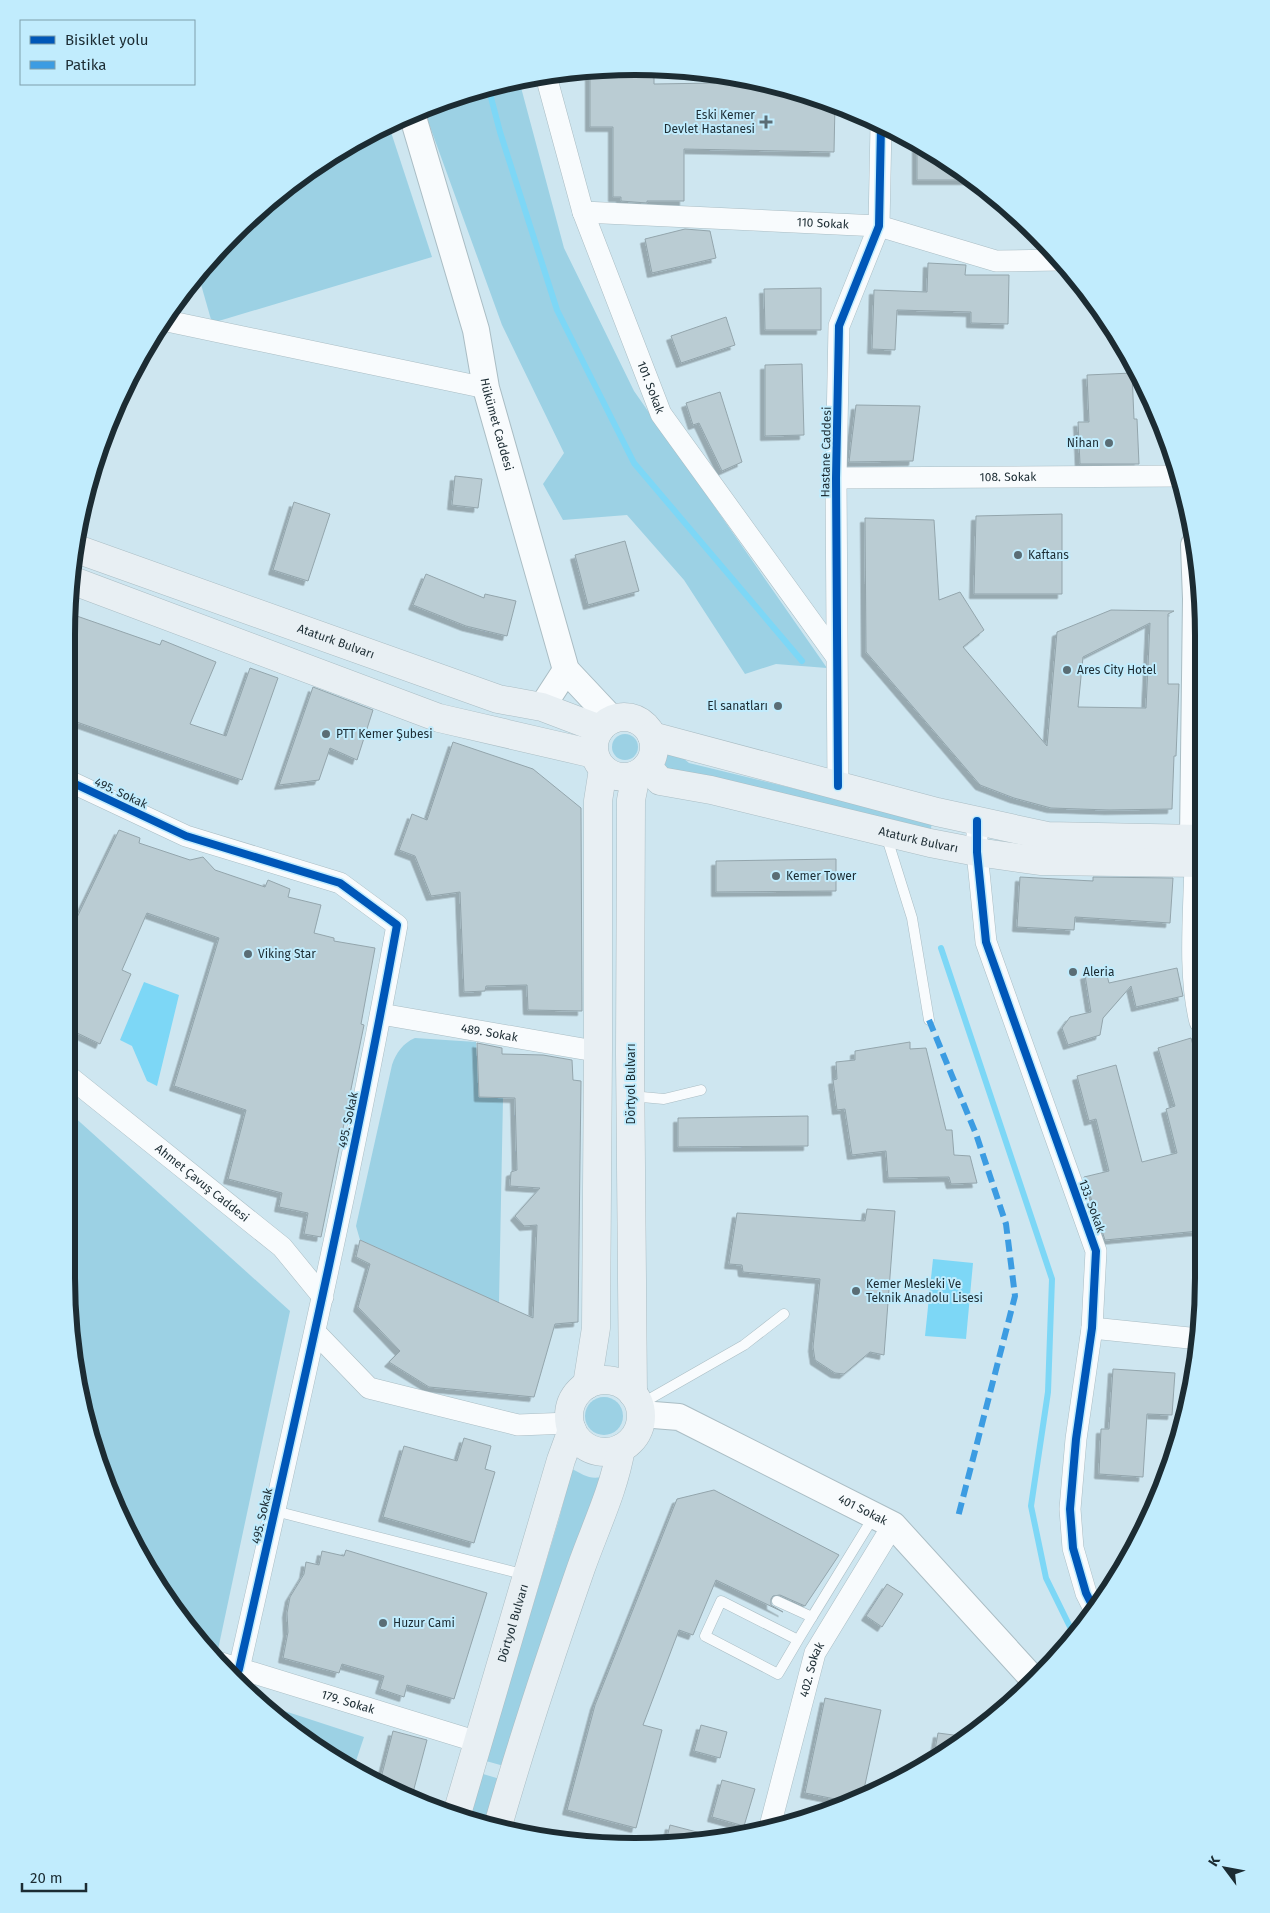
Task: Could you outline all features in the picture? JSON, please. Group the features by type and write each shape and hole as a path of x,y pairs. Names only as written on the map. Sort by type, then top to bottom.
{"main road":[{"name":"Ataturk Bulvarı","path":"82,551 498,699 542,707 602,743"},
{"path":"78,583 439,718 602,743"},
{"path":"587,1385 596,1328 598,801 602,743 621,717 631,718 648,728 652,736 654,752 642,770 622,777 615,776 602,743"},
{"path":"652,736 838,786 977,821 1047,836 1195,851"},
{"name":"Ataturk Bulvarı","path":"642,770 660,781 711,790 977,852 1040,862 1195,851"},
{"name":"Dörtyol Bulvarı","path":"638,1405 630,1096 632,800 642,770"},
{"path":"602,1380 616,1382 625,1387 638,1405 640,1424 636,1434 631,1441 621,1448 610,1452 600,1452 589,1448 579,1441 571,1427 570,1408 573,1400 587,1385 602,1380"},
{"name":"Dörtyol Bulvarı","path":"458,1809 571,1427"},
{"path":"499,1821 527,1729 582,1565 617,1473 621,1448"}],"street":[{"name":"101. Sokak","path":"548,82 583,212 661,414 836,656"},
{"name":"Hükümet Caddesi","path":"414,121 476,330 486,388 566,670 602,743"},
{"name":"Hastane Caddesi","path":"838,786 836,478 839,326 879,226 881,132"},
{"name":"110 Sokak","path":"583,212 879,226 996,261 1051,260"},
{"path":"171,322 486,388"},
{"name":"108. Sokak","path":"836,478 1172,476"},
{"path":"542,707 566,670"},
{"name":"495. Sokak","path":"75,784 186,836 340,882 397,925 381,1014 323,1297 239,1668"},
{"name":"133. Sokak","path":"977,821 977,852 986,942 1096,1250 1092,1328 1076,1439 1070,1509 1073,1548 1091,1603"},
{"path":"1195,936 1195,980"},
{"name":"489. Sokak","path":"381,1014 598,1050"},
{"name":"Ahmet Çavuş Caddesi","path":"75,1081 282,1247 323,1297"},
{"path":"1092,1328 1191,1338"},
{"path":"315,1332 369,1388 518,1424 571,1427"},
{"name":"401 Sokak","path":"638,1405 679,1417 884,1520 1030,1675"},
{"name":"402. Sokak","path":"771,1821 815,1653 884,1520"},
{"name":"179. Sokak","path":"231,1666 478,1742"}],"lane":[{"path":"885,832 912,918 929,1020"},
{"path":"630,1096 664,1099 701,1090"},
{"path":"638,1405 744,1345 784,1314"},
{"path":"275,1510 527,1575"},
{"path":"798,1640 721,1601 705,1636 778,1674 812,1617 884,1520"},
{"path":"777,1601 812,1617"}],"shaded area":[{"path":"521,87 564,248 634,391 827,668 776,664 745,674 684,580 627,515 563,520 543,484 564,453 502,325 426,116 490,94"},
{"path":"391,131 432,257 212,323 200,283 239,239 266,214 324,169"},
{"path":"625,734 634,738 638,747 634,756 625,760 616,756 612,747 616,738"},
{"path":"667,753 683,758 689,763 932,822 930,834 664,770"},
{"path":"144,982 179,995 157,1086 147,1081 132,1046 120,1040"},
{"path":"415,1038 476,1042 479,1097 503,1098 499,1303 360,1240 356,1226 392,1065 400,1049"},
{"path":"75,1118 290,1311 218,1651 169,1589 150,1558 118,1492 94,1423 80,1351 76,1315"},
{"path":"933,1259 973,1263 966,1339 925,1336"},
{"path":"604,1397 618,1402 623,1416 618,1430 604,1435 590,1430 585,1416 590,1402"},
{"path":"572,1469 590,1477 601,1477 504,1766 486,1761 559,1519"},
{"path":"278,1709 364,1737 355,1763 324,1744"},
{"path":"483,1774 500,1779 487,1818 471,1813"}],"building":[{"path":"654,76 654,84 715,83 715,81 780,94 835,113 834,152 684,149 684,201 647,201 647,203 621,201 621,197 613,197 613,127 590,127 590,77"},
{"path":"917,151 961,180 917,180"},
{"path":"685,229 710,231 716,258 652,273 645,239"},
{"path":"928,263 966,265 965,275 1009,275 1008,324 971,323 971,312 897,310 895,350 872,349 874,290 927,292"},
{"path":"821,288 821,330 765,330 764,289"},
{"path":"726,317 735,345 681,363 671,336"},
{"path":"802,364 804,435 765,436 765,365"},
{"path":"1130,373 1132,378 1134,419 1137,419 1139,464 1080,464 1078,422 1089,422 1087,375"},
{"path":"720,392 742,462 722,471 699,423 693,425 686,403"},
{"path":"856,405 920,406 913,461 849,462"},
{"path":"455,476 482,479 478,508 452,505"},
{"path":"294,502 330,514 308,581 273,570"},
{"name":"Kaftans","path":"1062,514 1062,594 974,594 976,516"},
{"path":"865,518 934,520 939,600 960,592 984,630 963,647 1047,746 1057,632 1111,610 1174,611 1168,614 1168,684 1179,684 1172,809 1109,810 1051,808 1014,798 980,785 866,652","holes":["1150,623 1146,708 1078,707 1083,657"]},
{"path":"625,541 639,591 588,605 575,555"},
{"path":"426,574 484,598 485,594 516,601 507,636 466,626 413,605"},
{"path":"76,616 160,645 162,640 216,662 190,724 226,736 250,668 278,678 242,780 75,721"},
{"path":"313,687 373,710 357,760 330,748 319,780 279,785"},
{"path":"453,742 533,769 581,808 582,1011 528,1010 527,985 486,986 485,991 464,992 460,892 431,896 415,856 399,850 412,814 427,820"},
{"path":"119,830 140,838 139,843 190,860 203,857 215,870 265,887 268,880 290,889 288,897 321,905 314,933 334,938 334,941 375,948 361,1024 364,1025 321,1237 304,1234 308,1213 279,1207 282,1193 228,1179 246,1110 174,1086 219,938 147,913 122,970 131,974 100,1044 75,1032 75,922"},
{"name":"Kemer Tower","path":"836,859 836,891 716,892 716,861"},
{"path":"1020,877 1093,881 1093,877 1173,878 1170,923 1075,917 1074,930 1017,927"},
{"path":"1105,968 1109,983 1177,968 1183,996 1136,1007 1131,986 1103,1018 1100,1035 1068,1045 1062,1028 1070,1017 1091,1012 1085,975"},
{"path":"1191,1038 1195,1052 1195,1231 1105,1240 1084,1177 1109,1171 1096,1119 1089,1121 1077,1076 1116,1065 1142,1162 1177,1153 1166,1109 1175,1106 1158,1048"},
{"path":"910,1042 910,1049 926,1048 946,1130 952,1130 954,1155 970,1156 977,1183 951,1184 949,1177 888,1178 886,1151 852,1155 845,1109 837,1110 833,1080 837,1079 836,1062 855,1060 855,1051"},
{"path":"477,1043 502,1048 502,1054 543,1055 572,1060 573,1080 581,1081 578,1322 555,1324 534,1397 429,1387 389,1362 400,1351 358,1307 370,1264 356,1257 360,1240 533,1318 537,1225 524,1226 515,1216 540,1188 510,1186 511,1172 517,1170 515,1098 479,1097"},
{"path":"808,1116 808,1146 678,1147 678,1118"},
{"name":"Kemer Mesleki Ve Teknik Anadolu Lisesi","path":"867,1209 895,1211 884,1355 870,1352 844,1374 835,1373 815,1360 813,1347 820,1279 743,1272 742,1265 729,1264 737,1213 865,1221"},
{"path":"1113,1369 1175,1373 1172,1415 1147,1414 1143,1477 1099,1474 1101,1429 1109,1429"},
{"path":"464,1438 491,1446 485,1469 495,1472 474,1543 383,1517 404,1446 457,1461"},
{"path":"714,1490 839,1555 805,1606 780,1595 773,1596 771,1605 783,1612 716,1580 693,1635 679,1630 643,1725 662,1730 636,1828 567,1810 595,1705 677,1499"},
{"name":"Huzur Cami","path":"346,1550 487,1593 454,1699 407,1685 404,1697 380,1689 384,1676 342,1664 339,1673 283,1658 288,1632 287,1613 290,1597 304,1574 306,1562 319,1565 322,1551 344,1556"},
{"path":"887,1584 903,1594 882,1627 866,1616"},
{"path":"825,1698 881,1710 864,1788 837,1799 805,1793"},
{"path":"701,1725 727,1732 720,1758 694,1751"},
{"path":"393,1731 427,1740 413,1792 381,1777"},
{"path":"938,1733 958,1736 946,1744 935,1751"},
{"path":"722,1780 755,1789 744,1826 712,1817"},
{"path":"670,1825 703,1834 672,1837 667,1837"}],"waterway":[{"path":"490,94 500,132 557,310 634,463 802,661"},
{"path":"941,948 1052,1279 1048,1392 1031,1506 1046,1578 1071,1629"}],"marked path":[{"path":"929,1020 976,1134 1006,1224 1015,1296 958,1517"}],"cycle path":[{"path":"838,786 836,478 839,326 879,226 881,132"},
{"path":"75,784 186,836 340,883 397,925 342,1204 239,1669"},
{"path":"977,821 977,852 986,942 1096,1251 1092,1328 1076,1439 1070,1509 1073,1548 1086,1593 1091,1603"}],"place":[{"name":"Eski Kemer Devlet Hastanesi","path":"766,122"},
{"name":"Nihan","path":"1109,443"},
{"name":"Kaftans","path":"1018,555"},
{"name":"Ares City Hotel","path":"1067,670"},
{"name":"El sanatları","path":"778,706"},
{"name":"PTT Kemer Şubesi","path":"326,734"},
{"name":"Kemer Tower","path":"776,876"},
{"name":"Viking Star","path":"248,954"},
{"name":"Aleria","path":"1073,972"},
{"name":"Kemer Mesleki Ve Teknik Anadolu Lisesi","path":"856,1291"},
{"name":"Huzur Cami","path":"383,1623"}]}
